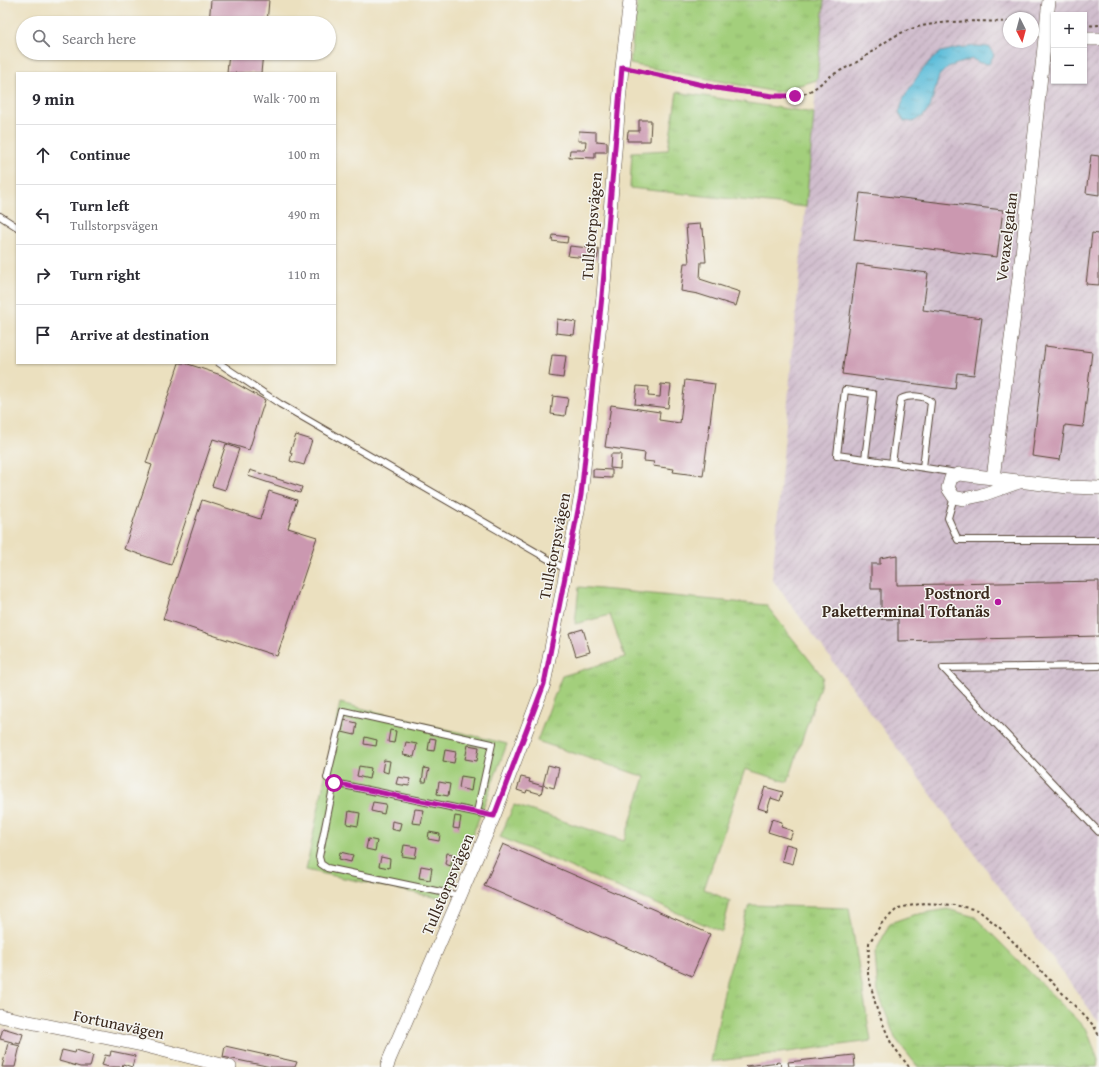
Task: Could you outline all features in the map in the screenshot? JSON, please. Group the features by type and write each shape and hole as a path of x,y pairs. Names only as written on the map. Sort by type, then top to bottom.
{"street":[{"name":"Tullstorpsvägen","path":"387,1067 494,816 544,684 581,495 598,342 622,67 630,0"},
{"name":"Vevaxelgatan","path":"993,478 1049,39 1049,0"},
{"path":"1087,39 1099,39"},
{"path":"1022,481 963,500 954,497 948,488 951,478 959,474 1022,481 1068,487 1099,488"},
{"name":"Fortunavägen","path":"0,1016 142,1045 230,1067"}],"lane":[{"path":"0,216 16,226"},
{"path":"220,364 280,404 567,570"},
{"path":"865,459 873,394 845,390 837,455 892,463 923,467 959,474"},
{"path":"892,463 901,399 905,397 914,397 928,399 931,402 923,467"},
{"path":"954,497 948,518 958,540 1099,540"},
{"path":"1099,666 943,668 1099,832"},
{"path":"477,812 492,744 343,711 327,778 334,783 494,816"},
{"path":"334,783 319,857 321,864 327,868 460,896"}],"path":[{"path":"622,67 716,88 773,96 795,96 811,91 836,72 850,67 902,32 920,27 952,22 1003,22"},
{"path":"1087,26 1099,25"},
{"path":"909,1067 891,1043 877,1010 868,974 869,943 882,923 898,908 925,903 954,905 978,910 1000,928 1094,1026 1099,1036"}],"shaded area":[{"path":"824,0 1099,0 1099,1022 772,579"}],"green space":[{"path":"637,0 824,0 817,80 776,92 630,64"},
{"path":"677,92 814,113 806,207 630,188 632,152 668,150"},
{"path":"579,587 766,605 823,677 788,782 745,769 704,889 730,901 722,932 500,837 514,805 624,841 645,777 537,741 562,676 625,657 610,615 575,624"},
{"path":"340,703 507,744 448,900 306,870"},
{"path":"749,905 849,908 871,1041 711,1062 726,981"},
{"path":"947,909 975,917 1087,1030 1098,1060 1097,1067 918,1067 895,1038 878,992 875,953 890,923 913,915"}],"water":[{"path":"976,46 989,47 994,55 989,64 980,63 972,59 948,67 939,76 930,108 923,116 913,122 904,121 899,113 904,97 919,74 930,61 941,52"}],"building":[{"path":"211,0 269,0 268,16 210,16"},
{"path":"228,60 262,60 261,72 227,72"},
{"path":"639,120 651,120 650,141 627,141 628,131 639,131"},
{"path":"579,131 596,132 596,141 607,142 607,152 595,152 595,158 569,157 570,150 585,150 586,141 578,141"},
{"path":"1091,155 1099,156 1099,195 1086,193"},
{"path":"860,193 1003,210 997,257 854,240"},
{"path":"700,224 701,229 703,229 706,262 701,262 700,279 740,292 736,306 698,294 681,291 684,263 689,263 686,225"},
{"path":"1092,233 1099,234 1099,285 1086,284"},
{"path":"553,235 568,237 567,243 552,241"},
{"path":"570,246 599,249 597,259 568,256"},
{"path":"857,264 928,273 923,310 982,318 974,375 957,373 955,389 842,374"},
{"path":"557,319 576,322 574,335 556,333"},
{"path":"1045,346 1092,352 1083,427 1065,425 1060,460 1032,456"},
{"path":"552,355 566,356 563,378 549,376"},
{"path":"179,364 188,364 221,375 265,400 249,450 213,439 171,565 124,549 152,465 146,463"},
{"path":"685,380 715,384 703,476 673,472 674,469 653,466 654,462 644,461 645,453 605,447 611,405 660,412 659,420 680,423"},
{"path":"661,384 671,385 668,408 635,404 637,386 649,387 648,396 660,397"},
{"path":"553,396 568,398 565,416 551,414"},
{"path":"296,435 312,440 304,465 290,461 292,453 290,452"},
{"path":"226,444 239,449 225,490 212,486"},
{"path":"611,454 621,454 620,469 610,468"},
{"path":"593,469 612,470 612,478 593,477"},
{"path":"250,470 302,487 300,493 248,476"},
{"path":"269,491 297,500 288,528 317,537 277,656 163,619 202,500 260,519"},
{"name":"Postnord Paketterminal Toftanäs","path":"897,555 897,585 1099,581 1099,636 898,641 898,619 881,619 881,589 871,589 871,564 880,564 880,558"},
{"path":"583,629 590,652 576,656 569,633"},
{"path":"344,720 357,723 355,735 342,732"},
{"path":"390,730 396,731 394,743 388,742"},
{"path":"365,737 377,740 376,746 364,744"},
{"path":"430,738 436,739 434,751 428,750"},
{"path":"406,742 417,744 414,757 403,755"},
{"path":"468,745 479,747 477,761 465,759"},
{"path":"445,750 456,752 454,763 443,761"},
{"path":"384,760 390,761 388,773 382,771"},
{"path":"548,765 559,768 554,788 543,785"},
{"path":"359,766 371,768 369,779 357,776"},
{"path":"424,768 429,769 426,782 422,782"},
{"path":"461,776 473,778 471,791 459,788"},
{"path":"398,777 410,779 409,786 396,784"},
{"path":"521,777 530,779 529,782 543,786 541,794 527,790 526,793 517,790"},
{"path":"439,782 450,784 448,796 437,794"},
{"path":"765,787 783,792 780,801 771,798 767,811 758,808"},
{"path":"373,802 386,804 384,814 371,811"},
{"path":"415,809 424,810 421,824 412,823"},
{"path":"349,811 360,813 358,826 347,824"},
{"path":"455,816 461,817 459,829 453,828"},
{"path":"772,819 782,822 781,827 793,831 790,839 768,832"},
{"path":"392,821 401,823 399,831 391,829"},
{"path":"429,832 440,834 439,841 428,839"},
{"path":"368,839 377,841 375,851 366,849"},
{"path":"503,844 710,934 692,976 484,886"},
{"path":"786,844 797,847 793,864 782,861"},
{"path":"404,845 417,847 415,858 402,856"},
{"path":"340,852 353,855 351,862 339,859"},
{"path":"447,853 453,854 451,866 445,864"},
{"path":"381,857 390,859 389,868 379,866"},
{"path":"421,866 432,868 430,880 419,878"},
{"path":"3,1028 23,1034 20,1044 0,1039"},
{"path":"8,1043 20,1046 15,1067 2,1067"},
{"path":"225,1046 297,1062 295,1067 271,1067 223,1057"},
{"path":"62,1050 75,1053 76,1050 93,1055 90,1067 80,1067 59,1061"},
{"path":"111,1051 135,1056 132,1067 123,1064 122,1067 109,1067 102,1065 105,1055 110,1056"},
{"path":"854,1055 855,1067 789,1067 788,1062"},
{"path":"780,1062 781,1067 745,1066"}],"place":[{"name":"Postnord Paketterminal Toftanäs","path":"998,602"}],"route":[{"path":"334,783 494,816 544,684 581,495 602,296 622,67 716,88 753,94 795,96"}]}
